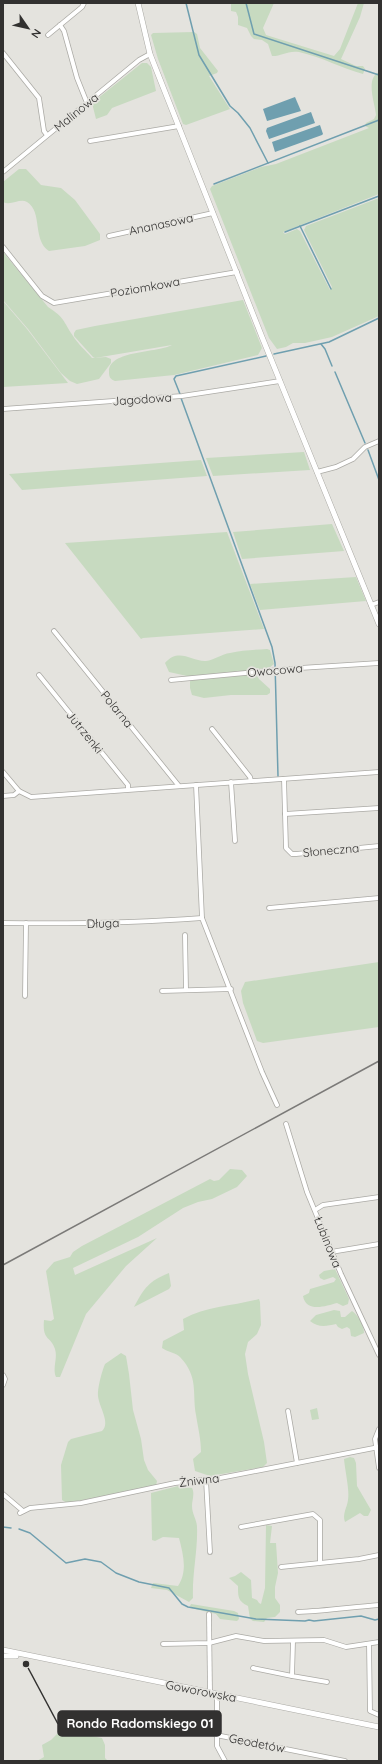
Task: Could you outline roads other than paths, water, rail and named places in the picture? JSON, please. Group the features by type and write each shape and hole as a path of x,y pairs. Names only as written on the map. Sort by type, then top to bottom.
{"street":[{"path":"48,35 82,7 84,3"},
{"path":"138,3 150,54 236,272 379,624"},
{"path":"60,25 64,31 77,78 86,103"},
{"path":"3,52 39,98 44,131 47,135"},
{"name":"Malinowa","path":"3,172 139,60 150,54"},
{"path":"90,141 179,126"},
{"name":"Ananasowa","path":"109,236 213,213"},
{"name":"Poziomkowa","path":"3,247 42,296 54,303 236,272"},
{"name":"Jagodowa","path":"3,409 182,396 280,381"},
{"path":"317,472 336,467 353,458 364,447 379,441"},
{"path":"371,605 379,602"},
{"name":"Polarna","path":"54,631 179,786"},
{"name":"Owocowa","path":"171,680 300,668 379,663"},
{"name":"Jutrzenki","path":"39,675 128,785 128,790"},
{"path":"212,729 250,777 251,781"},
{"path":"3,772 18,791 31,797 379,772"},
{"path":"284,779 285,814 379,808"},
{"path":"231,782 235,841"},
{"path":"196,785 202,918 262,1072 277,1105"},
{"path":"3,796 14,795 18,791"},
{"name":"Słoneczna","path":"285,814 286,848 292,854 379,846"},
{"path":"269,908 379,898"},
{"name":"Długa","path":"3,923 64,924 158,922 202,918"},
{"path":"25,996 26,924"},
{"path":"185,935 186,990"},
{"path":"162,991 230,989"},
{"name":"Łubinowa","path":"286,1124 307,1192 331,1252 379,1355"},
{"path":"315,1210 323,1205 379,1197"},
{"path":"331,1252 379,1244"},
{"path":"3,1375 5,1379 3,1385"},
{"path":"288,1411 297,1463"},
{"path":"379,1429 375,1439 379,1468"},
{"name":"Żniwna","path":"3,1494 21,1512 44,1506 81,1504 175,1483 206,1480 377,1448"},
{"path":"206,1480 210,1552"},
{"path":"242,1526 313,1514 320,1520 320,1562"},
{"path":"281,1568 320,1562 359,1559 379,1555"},
{"path":"298,1612 321,1612 355,1606 379,1605"},
{"path":"209,1614 210,1693"},
{"path":"163,1644 209,1643 236,1636 264,1641 324,1640 345,1647 379,1642"},
{"path":"292,1676 293,1641"},
{"path":"369,1644 370,1711 379,1715"},
{"name":"Goworowska","path":"3,1650 379,1727"},
{"name":"Goworowska","path":"3,1656 22,1655"},
{"path":"253,1668 327,1682"},
{"path":"217,1694 216,1735 219,1752 225,1761"},
{"name":"Geodetów","path":"216,1735 345,1761"}],"water":[{"path":"295,97 301,111 267,121 263,109"},
{"path":"311,112 315,123 269,139 266,131 267,128"},
{"path":"320,125 322,135 275,152 272,142"}],"waterway":[{"path":"186,3 199,55 230,106 238,113 250,128 268,163"},
{"path":"246,3 254,34 379,75"},
{"path":"214,184 379,120"},
{"path":"285,232 379,196"},
{"path":"300,226 331,289"},
{"path":"274,354 329,342 379,318"},
{"path":"321,344 325,349 332,366"},
{"path":"180,394 174,379 176,376 266,356"},
{"path":"335,372 365,443"},
{"path":"181,398 272,647 275,663 278,776"},
{"path":"368,450 379,480"},
{"path":"3,1527 11,1528"},
{"path":"19,1529 30,1533 66,1563 85,1559 101,1562 116,1573 139,1582 169,1588 182,1604 188,1607 256,1619 314,1621 361,1616 375,1620 379,1619"}],"railway":[{"path":"3,1265 379,1061"}],"place":[{"name":"Rondo Radomskiego 01","path":"26,1664"}]}
